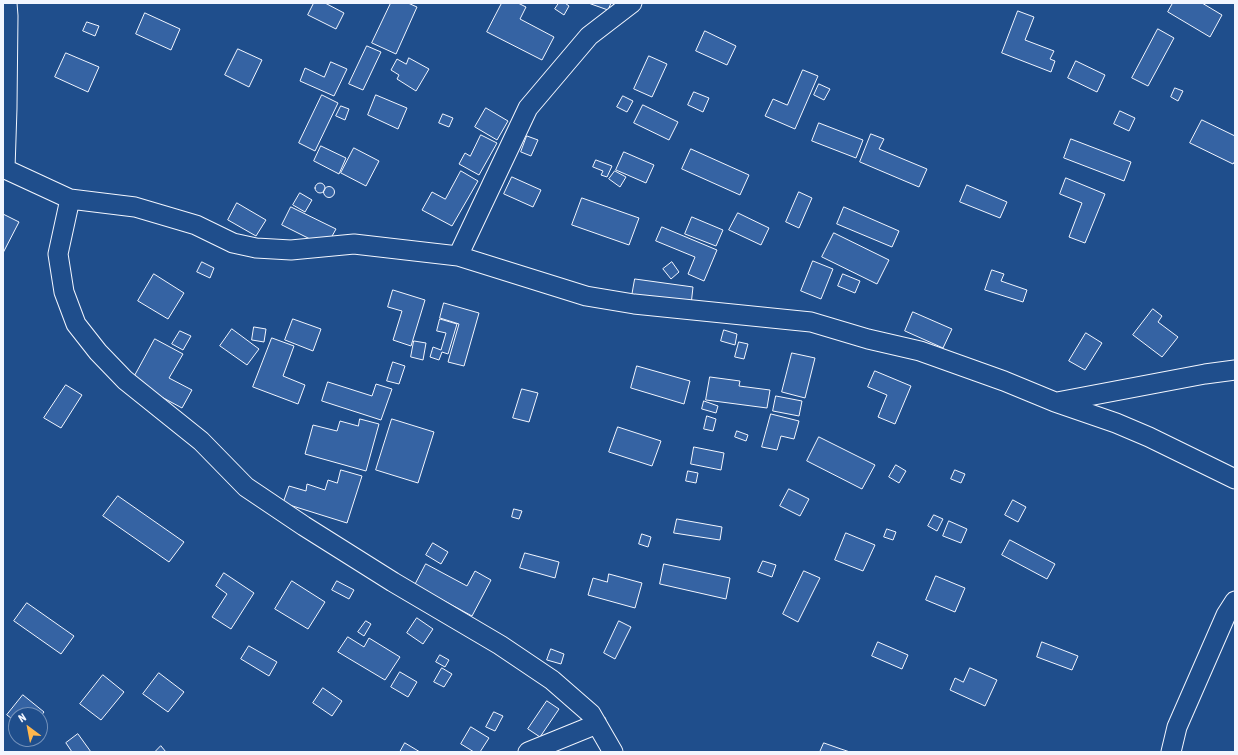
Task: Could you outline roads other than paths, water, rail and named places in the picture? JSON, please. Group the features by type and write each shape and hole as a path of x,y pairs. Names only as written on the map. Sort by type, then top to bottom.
{"street":[{"path":"7,3 8,108 4,169 70,198 135,207 196,225 234,243 256,248 291,250 354,244 458,256 586,296 634,304 811,322 868,339 920,351 1004,381 1055,402 1116,423 1149,437 1235,480"},
{"path":"458,256 528,108 589,36 632,3"},
{"path":"70,198 58,254 64,292 76,324 98,352 125,380 201,441 246,487 304,526 393,582 500,645 552,680 591,714 613,752"},
{"path":"1055,402 1205,374 1235,370"},
{"path":"1171,752 1177,727 1226,615 1235,601"},
{"path":"528,752 597,724"}]}
